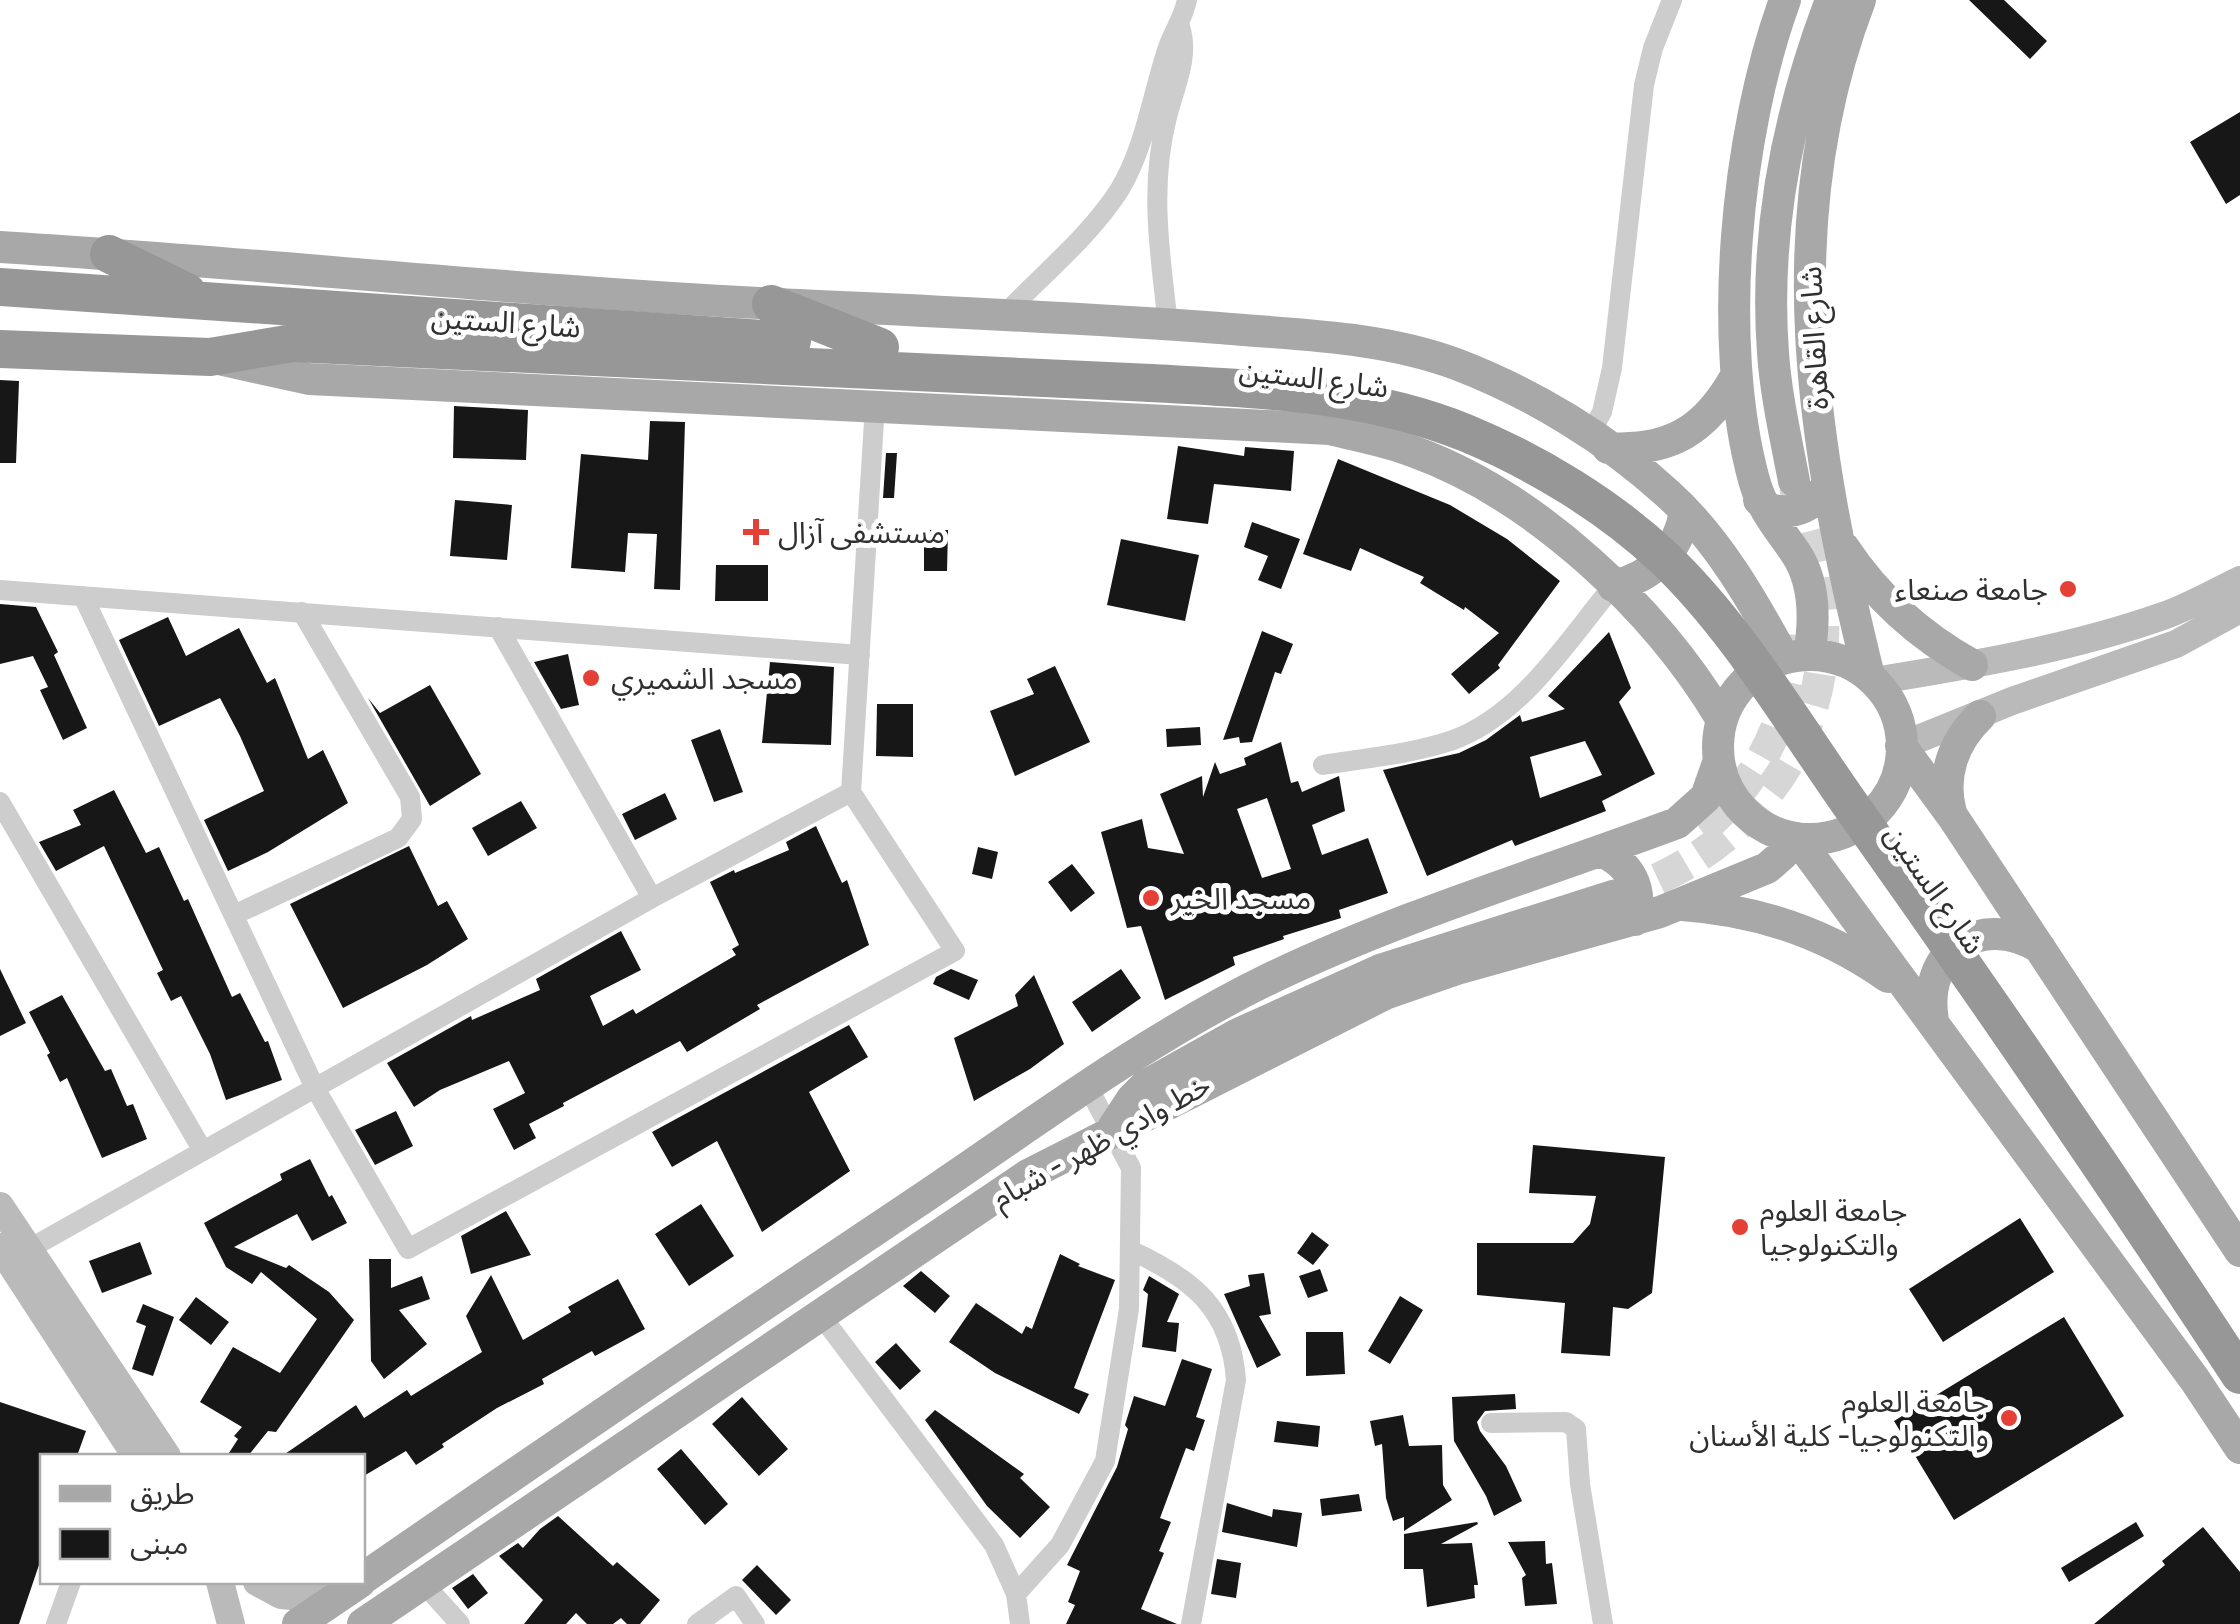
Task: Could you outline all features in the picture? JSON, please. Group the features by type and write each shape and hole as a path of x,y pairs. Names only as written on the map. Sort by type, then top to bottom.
{"highway":[{"path":"109,254 203,300"},
{"name":"شارع الستين","path":"0,288 880,346 1150,372 1318,394 1409,412 1468,434 1534,467 1620,521 1664,558 1705,602 1990,1002 2240,1375"},
{"path":"772,304 880,346"},
{"name":"شارع الستين","path":"0,349 210,357 293,344 1150,372 1326,374 1434,399 1482,415 1532,439 1622,496 1666,530 1742,619 1830,738 2240,1332"}],"main road":[{"path":"1776,488 1745,444 1736,376 1738,260 1749,130 1764,63 1785,0"},
{"path":"1807,0 1773,110 1754,237 1754,372 1776,488 1769,509 1796,510 1814,502 1828,484"},
{"path":"1797,656 1813,614 1805,573 1797,554 1770,521 1776,488 1774,229 1795,106 1831,0"},
{"name":"شارع القاهرة","path":"1860,0 1827,109 1810,236 1810,347 1837,536 1872,679"},
{"name":"شارع الستين","path":"0,247 772,304 1168,324 1344,338 1425,356 1483,376 1548,408 1669,494 1797,656"},
{"name":"شارع الستين","path":"210,357 309,379 1330,428 1414,451 1490,489 1547,527 1613,586 1689,668 1722,720"},
{"path":"1599,441 1644,448 1678,438 1720,406 1736,376"},
{"path":"1613,586 1639,578 1662,562 1678,539 1685,512"},
{"path":"1837,536 1872,587 1894,609 1931,640 1972,665"},
{"path":"1112,1132 1120,1114 1144,1086 1286,1011 1429,952 1614,886 1706,797 1719,760 1722,720 1739,688 1768,665 1797,656 1841,660 1872,679 1894,711 1901,746 1894,784 1870,816 1836,835 1793,838 1756,822 1742,810 1723,778 1719,760"},
{"path":"1953,817 1947,790 1950,762 1962,736 1980,716"},
{"name":"شارع الستين","path":"1901,746 1953,817 2240,1251"},
{"path":"1678,904 1767,868 1793,838"},
{"path":"1793,838 2196,1380 2240,1448"},
{"path":"1614,886 1678,904 1741,912 1802,930 1859,957 1910,994"},
{"name":"خط وادي ظهر - شبام","path":"365,1578 598,1416 1088,1087 1130,1076 1214,1024 1328,969 1498,911 1614,886"},
{"path":"1933,1022 1932,983 1952,950 1986,934 2005,933 2040,948"},
{"name":"خط وادي ظهر - شبام","path":"362,1624 1028,1175 1112,1132"},
{"path":"598,1416 622,1447"},
{"name":"خط وادي ظهر - شبام","path":"298,1624 352,1587"}],"street":[{"path":"1005,314 1108,205 1153,132 1183,58 1180,27 1187,0"},
{"path":"1599,441 1644,85 1672,0"},
{"path":"1153,132 1158,163 1156,217 1168,324"},
{"path":"84,596 316,1088 408,1249 954,950 851,792 875,405"},
{"path":"1872,679 1972,665 2063,646 2165,616 2240,580"},
{"path":"1324,766 1453,740 1486,724 1521,695 1613,586"},
{"path":"0,590 860,654"},
{"path":"1901,746 2012,701 2176,644 2240,609"},
{"path":"234,915 398,838 412,820 410,797 302,612"},
{"path":"2165,616 2176,644"},
{"path":"498,627 652,898"},
{"path":"13,1252 851,792"},
{"path":"0,802 202,1151"},
{"path":"1016,1594 1060,1545 1105,1461 1129,1309 1131,1168 1088,1087"},
{"path":"0,1206 13,1252 127,1452"},
{"path":"1130,1250 1164,1266 1215,1309 1234,1352 1236,1380 1191,1624"},
{"path":"13,1252 166,1454"},
{"path":"819,1314 994,1545 1016,1594 1020,1624"},
{"path":"1491,1423 1566,1422 1576,1429 1580,1484 1603,1624"},
{"path":"423,1583 460,1624"},
{"path":"56,1624 69,1584"},
{"path":"221,1584 231,1624"},
{"path":"262,1584 281,1595 352,1587"},
{"path":"697,1624 736,1596 755,1624"}],"building":[{"path":"1969,0 2004,0 2047,41 2030,59"},
{"path":"2240,112 2240,195 2226,204 2190,142"},
{"path":"0,380 19,381 16,463 0,463"},
{"path":"454,406 528,410 526,460 453,458"},
{"path":"650,421 685,422 680,590 654,589 657,534 628,533 625,572 571,568 581,454 648,460"},
{"path":"1178,446 1244,456 1245,447 1294,451 1291,491 1214,484 1208,524 1167,519"},
{"path":"886,453 897,453 894,498 883,498"},
{"path":"1338,459 1450,505 1507,539 1560,581 1498,665 1500,668 1469,694 1451,674 1499,633 1465,607 1464,610 1420,583 1424,577 1360,548 1351,571 1303,554"},
{"path":"455,500 512,505 507,560 450,556"},
{"path":"1252,522 1300,539 1281,589 1258,580 1268,556 1244,547"},
{"path":"924,530 948,530 947,571 924,571"},
{"path":"1121,539 1199,555 1185,621 1107,605"},
{"path":"716,565 768,565 768,601 715,601"},
{"path":"0,604 36,607 87,728 63,740 40,690 48,687 33,656 0,664"},
{"path":"168,617 186,656 239,628 267,683 275,678 308,759 323,750 348,803 268,852 228,871 204,820 264,791 220,698 159,726 119,640"},
{"path":"1262,631 1293,644 1281,674 1275,672 1252,742 1240,743 1239,737 1223,740"},
{"path":"1609,632 1631,688 1619,702 1655,774 1602,801 1606,811 1515,846 1512,840 1427,876 1383,770 1459,753 1486,740 1520,715 1522,722 1565,709 1548,696","holes":["1585,741 1602,775 1540,798 1530,757"]},
{"path":"568,654 579,705 561,709 534,662"},
{"path":"770,662 834,667 831,745 762,743"},
{"path":"1055,666 1090,742 1015,776 990,711 1034,694 1027,679"},
{"path":"430,685 481,774 430,806 368,698 380,713"},
{"path":"877,704 913,704 913,757 876,756"},
{"path":"1200,727 1201,745 1167,747 1166,729"},
{"path":"720,729 743,792 714,802 691,740"},
{"path":"1281,742 1291,783 1298,781 1302,792 1339,776 1345,811 1312,825 1322,855 1368,838 1388,893 1339,910 1341,918 1233,957 1235,965 1165,1000 1141,926 1127,928 1101,832 1142,819 1148,848 1184,854 1160,794 1202,776 1203,797 1215,762 1220,774 1246,765 1244,758","holes":["1267,798 1291,869 1262,878 1237,809"]},
{"path":"114,790 146,853 159,847 184,901 188,899 232,997 240,993 265,1042 268,1041 282,1080 226,1100 210,1054 181,996 171,1001 157,973 163,970 104,846 56,871 39,842 81,825 73,810"},
{"path":"665,793 677,819 635,840 622,814"},
{"path":"521,801 537,828 488,856 472,828"},
{"path":"816,826 842,883 847,880 869,945 757,1005 760,1009 687,1052 680,1041 563,1103 564,1106 529,1124 536,1138 514,1150 493,1109 525,1093 509,1061 440,1090 414,1107 387,1063 471,1016 472,1020 540,990 536,979 621,931 641,970 590,996 603,1026 633,1009 636,1014 736,955 732,949 739,945 710,882 789,850 786,842"},
{"path":"409,846 438,906 447,901 468,939 343,1008 290,904"},
{"path":"978,847 998,852 992,879 972,874"},
{"path":"1072,864 1095,893 1071,912 1048,882"},
{"path":"0,969 26,1023 0,1036"},
{"path":"951,969 978,980 969,1000 933,984 936,977"},
{"path":"1121,969 1141,998 1092,1032 1072,1002"},
{"path":"1034,975 1064,1044 974,1101 954,1038 1018,1006 1015,995"},
{"path":"62,995 105,1071 111,1069 127,1106 133,1104 147,1139 102,1158 67,1078 60,1082 29,1012"},
{"path":"849,1025 868,1057 809,1092 850,1171 762,1232 717,1141 672,1167 652,1132"},
{"path":"396,1111 413,1146 375,1165 355,1130"},
{"path":"1533,1145 1665,1157 1652,1293 1628,1309 1613,1307 1610,1356 1561,1353 1565,1303 1477,1295 1477,1243 1573,1243 1590,1224 1596,1196 1529,1193"},
{"path":"310,1159 347,1223 312,1241 297,1214 234,1247 286,1268 289,1265 329,1292 354,1320 276,1432 268,1431 250,1454 228,1454 238,1439 234,1436 242,1427 200,1402 233,1347 280,1373 317,1319 261,1272 252,1284 226,1267 204,1223 282,1180 280,1174"},
{"path":"701,1204 734,1256 689,1286 655,1234"},
{"path":"506,1211 531,1255 471,1274 461,1236"},
{"path":"2020,1218 2054,1272 1943,1342 1909,1289"},
{"path":"1312,1232 1329,1245 1313,1265 1297,1253"},
{"path":"140,1242 152,1274 102,1293 89,1261"},
{"path":"1060,1254 1078,1266 1115,1280 1074,1388 1089,1394 1079,1414 995,1373 949,1342 976,1303 1022,1334 1026,1326 1032,1329"},
{"path":"369,1259 391,1259 391,1288 422,1276 430,1299 399,1310 427,1344 384,1379 371,1361"},
{"path":"1320,1269 1328,1291 1308,1298 1299,1276"},
{"path":"921,1271 950,1296 935,1313 903,1286"},
{"path":"1264,1273 1271,1314 1259,1316 1281,1355 1257,1368 1224,1294 1250,1286 1248,1275"},
{"path":"491,1275 523,1340 571,1312 568,1307 618,1279 645,1329 595,1356 592,1351 542,1379 544,1384 497,1408 416,1465 406,1451 365,1475 365,1454 285,1454 356,1405 364,1418 407,1390 411,1396 482,1352 466,1316"},
{"path":"1149,1276 1179,1294 1167,1322 1179,1323 1176,1352 1142,1347 1148,1294 1143,1290"},
{"path":"1400,1296 1423,1310 1390,1364 1368,1351"},
{"path":"196,1297 229,1322 211,1345 179,1320"},
{"path":"143,1304 174,1317 153,1376 132,1369 146,1326 136,1322"},
{"name":"جامعة العلوم والتكنولوجيا- كلية الأسنان","path":"2064,1317 2124,1416 1954,1520 1894,1421"},
{"path":"1306,1332 1343,1332 1345,1374 1306,1376"},
{"path":"896,1343 921,1371 900,1390 875,1362"},
{"path":"1182,1359 1212,1369 1196,1417 1205,1420 1194,1451 1186,1448 1160,1518 1171,1522 1159,1551 1164,1553 1141,1609 1177,1624 1066,1624 1075,1605 1068,1602 1080,1571 1067,1565 1117,1467 1134,1396 1165,1406"},
{"path":"1515,1394 1516,1409 1485,1411 1477,1422 1506,1466 1522,1501 1494,1516 1454,1441 1452,1397"},
{"path":"742,1397 788,1449 759,1476 712,1424"},
{"path":"0,1402 86,1431 78,1454 40,1454 40,1562 19,1624 0,1624"},
{"path":"935,1410 1024,1474 1020,1478 1050,1507 1020,1538 987,1506 925,1420"},
{"path":"1403,1415 1409,1446 1442,1445 1443,1485 1452,1500 1404,1531 1404,1517 1393,1521 1386,1498 1382,1444 1375,1446 1370,1421"},
{"path":"1277,1421 1320,1426 1318,1447 1274,1442"},
{"path":"681,1449 728,1504 705,1525 657,1469"},
{"path":"1359,1494 1362,1511 1322,1516 1320,1499"},
{"path":"1227,1503 1272,1517 1273,1509 1302,1513 1297,1547 1222,1532"},
{"path":"558,1516 613,1566 617,1562 660,1600 640,1624 627,1624 621,1618 613,1624 587,1624 576,1613 566,1624 524,1624 543,1600 499,1556 518,1543 523,1548"},
{"path":"1477,1522 1441,1544 1472,1543 1478,1585 1474,1585 1475,1598 1427,1607 1423,1569 1404,1569 1404,1534"},
{"path":"2136,1522 2144,1536 2069,1582 2061,1568"},
{"path":"2203,1527 2240,1572 2240,1624 2094,1624 2165,1565 2162,1561"},
{"path":"1545,1541 1546,1564 1552,1563 1557,1604 1525,1606 1522,1578 1526,1575 1508,1542"},
{"path":"1217,1559 1241,1563 1236,1598 1211,1594"},
{"path":"757,1565 791,1600 776,1615 742,1580"},
{"path":"473,1574 488,1593 468,1609 452,1588"}],"tunnel":[{"path":"1613,896 1658,879 1699,856 1736,827 1767,794 1792,756 1810,713 1821,667 1823,618 1816,567 1794,483"},
{"path":"1701,830 1742,789 1771,740 1790,686 1800,629"}],"place":[{"name":"مستشفى آزال","path":"756,532"},
{"name":"جامعة صنعاء","path":"2068,589"},
{"name":"مسجد الشميري","path":"591,678"},
{"name":"مسجد الخير","path":"1151,898"},
{"name":"جامعة العلوم والتكنولوجيا","path":"1740,1227"},
{"name":"جامعة العلوم والتكنولوجيا- كلية الأسنان","path":"2009,1418"}]}
